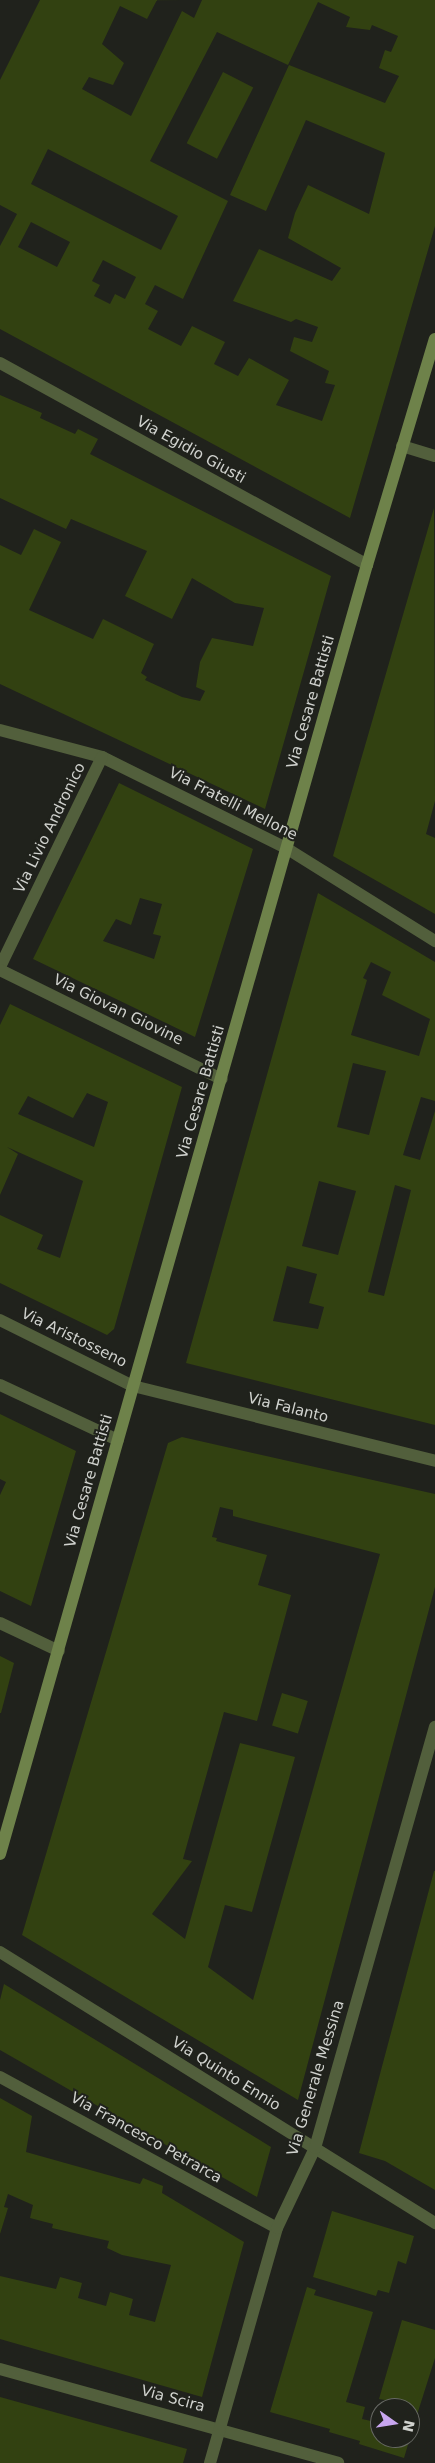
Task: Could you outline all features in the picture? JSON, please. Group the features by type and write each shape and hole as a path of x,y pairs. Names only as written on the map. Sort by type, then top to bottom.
{"main road":[{"name":"Via Cesare Battisti","path":"0,1854 367,565 435,339"}],"street":[{"name":"Via Egidio Giusti","path":"0,363 367,565"},
{"path":"402,446 435,456"},
{"name":"Via Fratelli Mellone","path":"0,730 102,757 286,848 435,941"},
{"name":"Via Livio Andronico","path":"0,968 102,757"},
{"name":"Via Giovan Giovine","path":"0,968 222,1079"},
{"name":"Via Aristosseno","path":"0,1320 133,1386"},
{"path":"0,1384 118,1440"},
{"name":"Via Falanto","path":"133,1386 435,1461"},
{"path":"0,1623 58,1651"},
{"name":"Via Generale Messina","path":"210,2463 277,2228 315,2148 435,1727"},
{"name":"Via Quinto Ennio","path":"0,1952 435,2223"},
{"name":"Via Francesco Petrarca","path":"0,2077 277,2228"},
{"name":"Via Scira","path":"0,2369 338,2463"}],"building":[{"path":"40,0 157,0 147,19 120,6 102,44 124,63 113,85 89,77 82,89 131,116 182,11 194,18 202,0 435,0 435,226 350,518 0,329 0,246 17,214 0,205 0,80","holes":["318,2 350,17 346,27 370,30 372,25 398,36 391,52 385,50 379,68 399,76 385,103 289,65 230,195 266,211 306,120 385,153 369,214 308,185 295,213 288,238 341,268 332,281 259,249 233,301 291,322 296,319 318,327 312,342 294,337 290,351 329,371 325,383 335,385 322,421 276,405 289,380 249,358 238,376 214,364 225,342 192,326 181,346 148,329 158,311 145,304 155,285 183,299 228,201 150,161 217,32 288,65","48,149 178,216 161,250 31,184","31,222 70,242 57,267 18,247","103,260 136,277 125,299 115,294 110,304 94,296 100,285 92,281"]},
{"path":"223,72 253,87 217,159 187,143"},
{"path":"0,395 42,413 40,418 75,434 78,429 98,439 90,454 331,576 265,809 0,684 0,545 21,555 34,529 61,542 29,610 93,639 103,619 154,644 141,673 147,677 145,680 182,697 200,701 205,691 196,687 200,662 212,638 253,646 264,608 235,603 192,578 172,619 125,596 147,551 71,519 66,529 0,498"},
{"path":"434,508 435,801 426,834 435,838 435,914 333,856"},
{"path":"119,783 253,849 195,1037 33,959","holes":["140,898 162,904 153,934 161,936 154,959 103,941 116,919 131,925"]},
{"path":"318,893 435,962 435,1101 421,1097 403,1155 420,1160 435,1111 435,1425 186,1363","holes":["371,962 391,972 382,995 430,1019 419,1056 351,1035 367,980 363,978","353,1063 386,1071 369,1135 337,1127","319,1181 356,1191 338,1255 302,1246","395,1185 411,1190 384,1296 368,1292","287,1266 317,1274 309,1303 324,1307 318,1329 273,1321"]},
{"path":"10,1004 182,1087 114,1329 107,1335 0,1283 0,1215 43,1235 37,1249 60,1258 83,1181 7,1147 18,1154 0,1195 0,1025","holes":["87,1093 108,1102 94,1147 18,1114 28,1096 73,1118"]},
{"path":"0,1414 76,1451 31,1606 0,1591 0,1495 6,1482 0,1479"},
{"path":"182,1437 435,1494 435,1587 298,2100 22,1935 168,1443","holes":["220,1507 233,1510 233,1516 380,1554 253,2000 208,1967 225,1905 252,1912 295,1757 240,1743 185,1939 152,1914 192,1861 183,1859 224,1712 257,1721 291,1595 258,1585 267,1555 216,1541 217,1538 212,1537"]},
{"path":"0,1656 14,1663 1,1713 0,1713"},
{"path":"282,1693 308,1701 298,1733 272,1726"},
{"path":"434,1871 435,2190 385,2161 359,2153"},
{"path":"4,1984 271,2147 257,2197 0,2050 0,2000"},
{"path":"0,2098 32,2116 26,2152 140,2184 143,2178 163,2186 162,2193 244,2242 202,2397 0,2339 0,2276 56,2289 60,2277 82,2283 78,2298 106,2306 110,2292 133,2299 129,2315 155,2322 171,2265 122,2255 107,2248 109,2241 52,2228 53,2224 30,2218 33,2205 8,2194 4,2207 8,2208 0,2234"},
{"path":"332,2211 414,2236 406,2264 398,2261 389,2293 378,2290 376,2296 313,2277"},
{"path":"307,2287 316,2290 314,2295 373,2312 346,2402 365,2407 362,2419 370,2421 370,2447 359,2444 360,2441 329,2432 330,2429 270,2412"},
{"path":"402,2320 435,2330 435,2358 420,2405 420,2398 379,2398"},
{"path":"0,2397 187,2449 183,2463 0,2463"},
{"path":"372,2448 407,2448 404,2458"}]}
